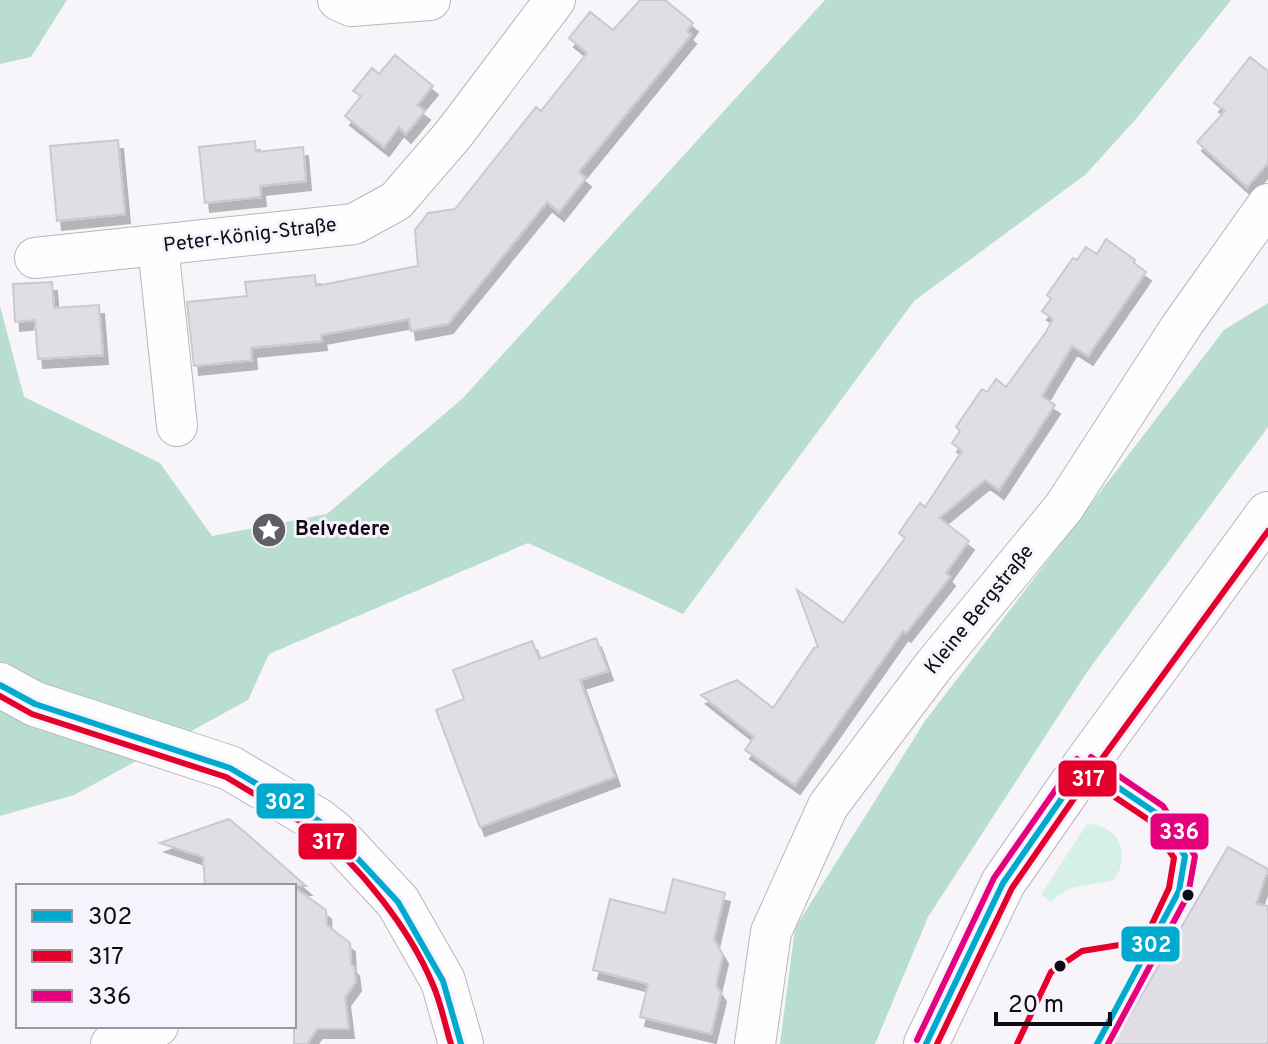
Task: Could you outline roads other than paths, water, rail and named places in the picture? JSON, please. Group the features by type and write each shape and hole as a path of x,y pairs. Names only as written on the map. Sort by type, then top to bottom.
{"street":[{"path":"338,0 351,6 430,0"},
{"name":"Peter-König-Straße","path":"35,258 354,224 396,201 453,135 521,49 539,4"},
{"name":"Kleine Bergstraße","path":"755,1044 771,932 828,806 935,664 1064,507 1182,325 1268,204"},
{"path":"158,246 177,426"},
{"path":"926,1044 1003,883 1268,514"},
{"path":"0,685 35,704 230,768 319,821 398,902 443,981 461,1044"},
{"path":"111,1044 153,1028"}],"place":[{"name":"Belvedere","path":"269,530"}]}
